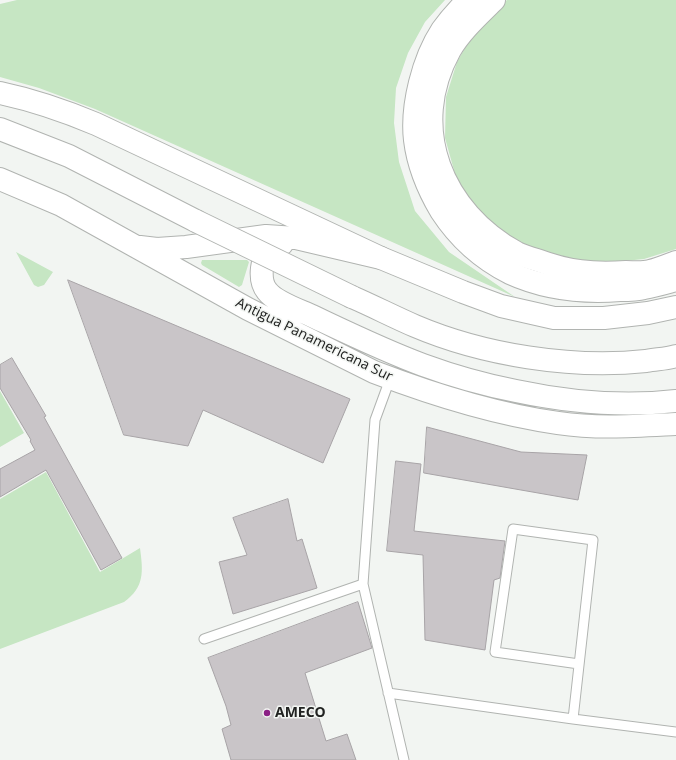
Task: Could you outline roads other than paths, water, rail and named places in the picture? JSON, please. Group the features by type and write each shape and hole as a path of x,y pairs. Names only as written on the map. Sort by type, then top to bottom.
{"main road":[{"path":"468,0 456,12 442,30 431,51 417,95 414,117 415,140 419,161 435,200 446,218 458,234 492,263 517,275 550,286 597,292 643,289 676,280"},
{"path":"494,0 461,33 450,50 435,90 432,111 432,132 435,152 445,179 458,201 471,218 486,233 518,254 558,268 598,273 650,271 676,262"},
{"path":"0,92 67,112 96,124 381,258 501,306 554,318 604,318 648,313 676,307"},
{"path":"0,128 69,156 196,221 416,326 456,340 496,351 541,360 585,364 626,363 676,356"},
{"name":"Antigua Panamericana Sur","path":"0,179 61,205 248,308 390,379 442,397 509,415 559,423 625,427 676,424"},
{"path":"137,247 157,249 186,247 266,236 296,238 381,258"},
{"path":"296,238 275,247 267,254 262,263 262,281 267,292 277,300 375,346 423,365 479,383 517,392 590,402 628,403 676,401"}],"lane":[{"path":"390,379 375,420 363,584 404,760"},
{"path":"573,719 593,540 513,529 495,652 579,664"},
{"path":"204,639 363,584"},
{"path":"388,692 573,719 676,732"}],"place":[{"name":"AMECO","path":"267,713"}]}
